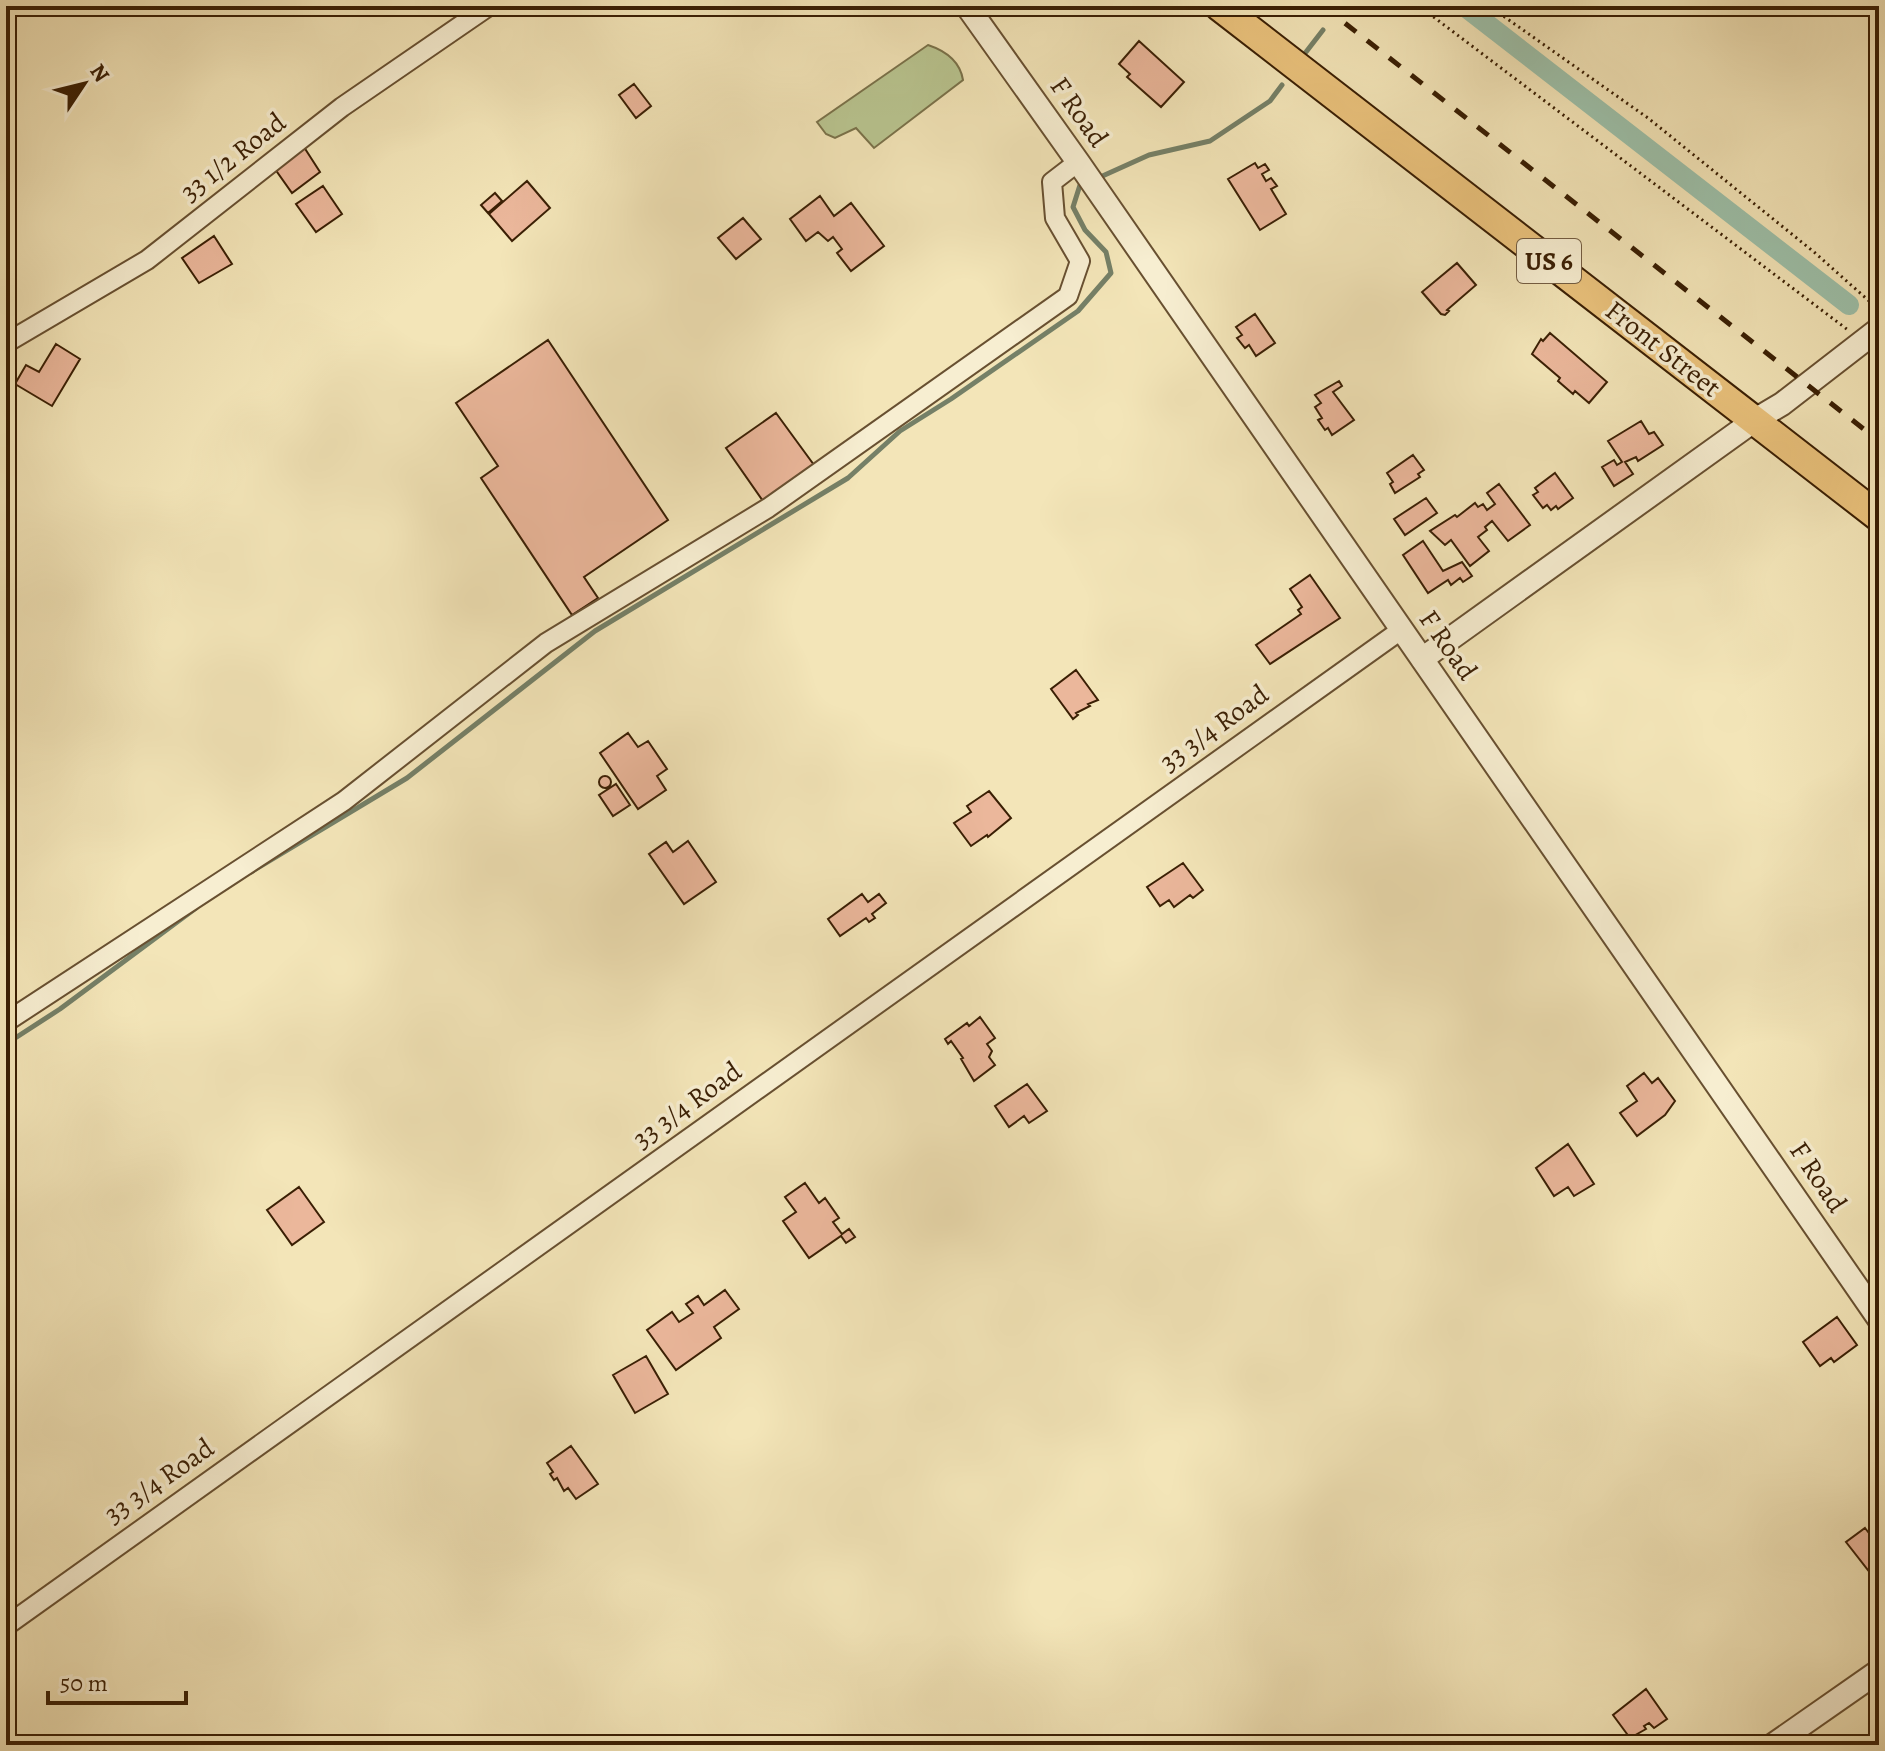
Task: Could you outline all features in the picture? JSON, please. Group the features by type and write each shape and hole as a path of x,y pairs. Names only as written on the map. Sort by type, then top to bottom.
{"main road":[{"name":"Front Street","path":"1219,6 1879,517"}],"street":[{"name":"33 1/2 Road","path":"6,343 147,260 342,107 489,6"},
{"name":"F Road","path":"967,6 1879,1319"},
{"path":"6,1022 344,801 546,643 768,508 1068,296 1080,261 1055,218 1052,182 1078,162"},
{"path":"1422,659 1755,420 1782,404 1871,335"},
{"name":"33 3/4 Road","path":"6,1626 1401,630"},
{"path":"1773,1745 1879,1671"}],"path":[{"path":"1419,6 1871,335"},
{"path":"1489,6 1648,118 1814,252 1879,309"}],"green space":[{"path":"928,45 951,58 959,67 963,80 874,148 856,128 835,138 826,134 817,122"}],"building":[{"path":"1139,41 1184,82 1161,107 1127,77 1130,74 1119,64"},
{"path":"634,84 651,106 636,118 619,95"},
{"path":"302,144 320,172 292,193 275,169 292,158 289,153"},
{"path":"1255,163 1258,168 1265,164 1269,170 1262,174 1266,181 1271,178 1277,186 1271,189 1286,214 1260,230 1228,179"},
{"path":"527,181 550,208 512,241 489,214"},
{"path":"323,186 342,214 316,232 296,204"},
{"path":"495,193 502,201 488,213 481,205"},
{"path":"820,196 834,216 851,203 884,246 851,271 837,253 842,249 833,237 828,241 818,232 806,241 790,219"},
{"path":"743,218 761,239 736,259 718,238"},
{"path":"214,236 232,264 199,283 182,258"},
{"path":"1457,263 1476,285 1445,315 1441,314 1422,292"},
{"path":"1255,314 1275,343 1256,356 1249,345 1245,348 1237,338 1242,335 1236,327"},
{"path":"1550,333 1607,382 1589,403 1575,391 1573,394 1532,354 1541,339 1543,341"},
{"path":"548,340 668,520 584,577 598,598 572,615 481,478 498,466 456,403"},
{"path":"56,344 80,359 52,406 15,384 26,365 39,372"},
{"path":"1339,381 1342,386 1333,392 1354,420 1332,435 1318,420 1322,418 1315,407 1321,403 1315,395"},
{"path":"776,413 814,465 763,501 726,448"},
{"path":"1641,421 1649,434 1654,432 1663,445 1638,461 1636,457 1625,462 1633,474 1614,486 1602,467 1614,460 1617,465 1622,462 1608,441"},
{"path":"1413,455 1424,470 1418,474 1420,477 1395,493 1387,473"},
{"path":"1555,473 1573,498 1558,509 1556,506 1551,510 1547,505 1543,508 1533,495 1538,492 1535,488"},
{"path":"1499,484 1530,525 1508,541 1492,521 1478,537 1489,551 1470,566 1451,540 1445,545 1430,531 1475,503 1478,507 1483,504 1487,510 1495,504 1487,493"},
{"path":"1426,498 1437,513 1405,535 1394,519"},
{"path":"1423,541 1443,571 1462,562 1472,576 1463,582 1460,578 1451,585 1448,580 1428,593 1403,555"},
{"path":"1310,575 1340,618 1270,664 1256,645 1301,614 1298,610 1302,607 1290,589"},
{"path":"1076,670 1098,700 1076,713 1078,715 1073,719 1051,689"},
{"path":"628,733 638,747 648,741 667,769 657,776 666,790 638,809 600,753"},
{"path":"605,776 611,782 605,788 599,782"},
{"path":"616,784 630,805 613,816 599,795"},
{"path":"989,791 1011,818 971,846 954,823 971,812 967,806"},
{"path":"688,841 716,882 684,904 649,854 666,842 673,852"},
{"path":"1183,863 1203,890 1174,907 1169,900 1160,906 1147,887"},
{"path":"862,894 868,902 879,894 886,903 872,914 875,918 869,922 866,918 840,936 828,919"},
{"path":"980,1017 995,1038 987,1044 992,1051 989,1057 995,1065 974,1081 963,1058 951,1041 948,1044 945,1039"},
{"path":"1644,1073 1652,1083 1658,1078 1675,1101 1665,1115 1637,1136 1620,1113 1637,1101 1627,1086"},
{"path":"1027,1084 1047,1111 1029,1123 1024,1116 1009,1127 995,1106"},
{"path":"1568,1144 1594,1184 1574,1196 1568,1187 1554,1196 1536,1168"},
{"path":"805,1183 819,1203 825,1198 839,1218 833,1222 842,1234 849,1229 855,1237 846,1243 841,1236 809,1258 783,1221 796,1212 785,1197"},
{"path":"299,1187 324,1222 292,1245 267,1210"},
{"path":"725,1290 739,1309 714,1327 721,1338 676,1370 647,1330 672,1312 679,1322 693,1313 686,1304 698,1296 704,1305"},
{"path":"1837,1317 1857,1345 1834,1362 1831,1358 1820,1366 1803,1342"},
{"path":"646,1356 668,1394 635,1413 613,1375"},
{"path":"571,1446 598,1484 576,1499 568,1488 564,1491 557,1478 554,1480 547,1463"},
{"path":"1865,1528 1879,1546 1879,1576 1875,1579 1846,1542"},
{"path":"1646,1689 1667,1719 1654,1728 1649,1723 1644,1726 1646,1729 1630,1738 1613,1715"}],"waterway":[{"path":"1464,6 1849,305"},
{"path":"1306,52 1323,30"},
{"path":"1098,178 1149,155 1210,141 1270,101 1282,85"},
{"path":"251,872 407,778 595,631 848,478 900,431 1078,311 1111,273 1106,252 1085,230 1073,207 1080,185 1085,183"},
{"path":"6,1044 60,1009 196,908"}],"railway":[{"path":"1323,6 1879,441"}]}
